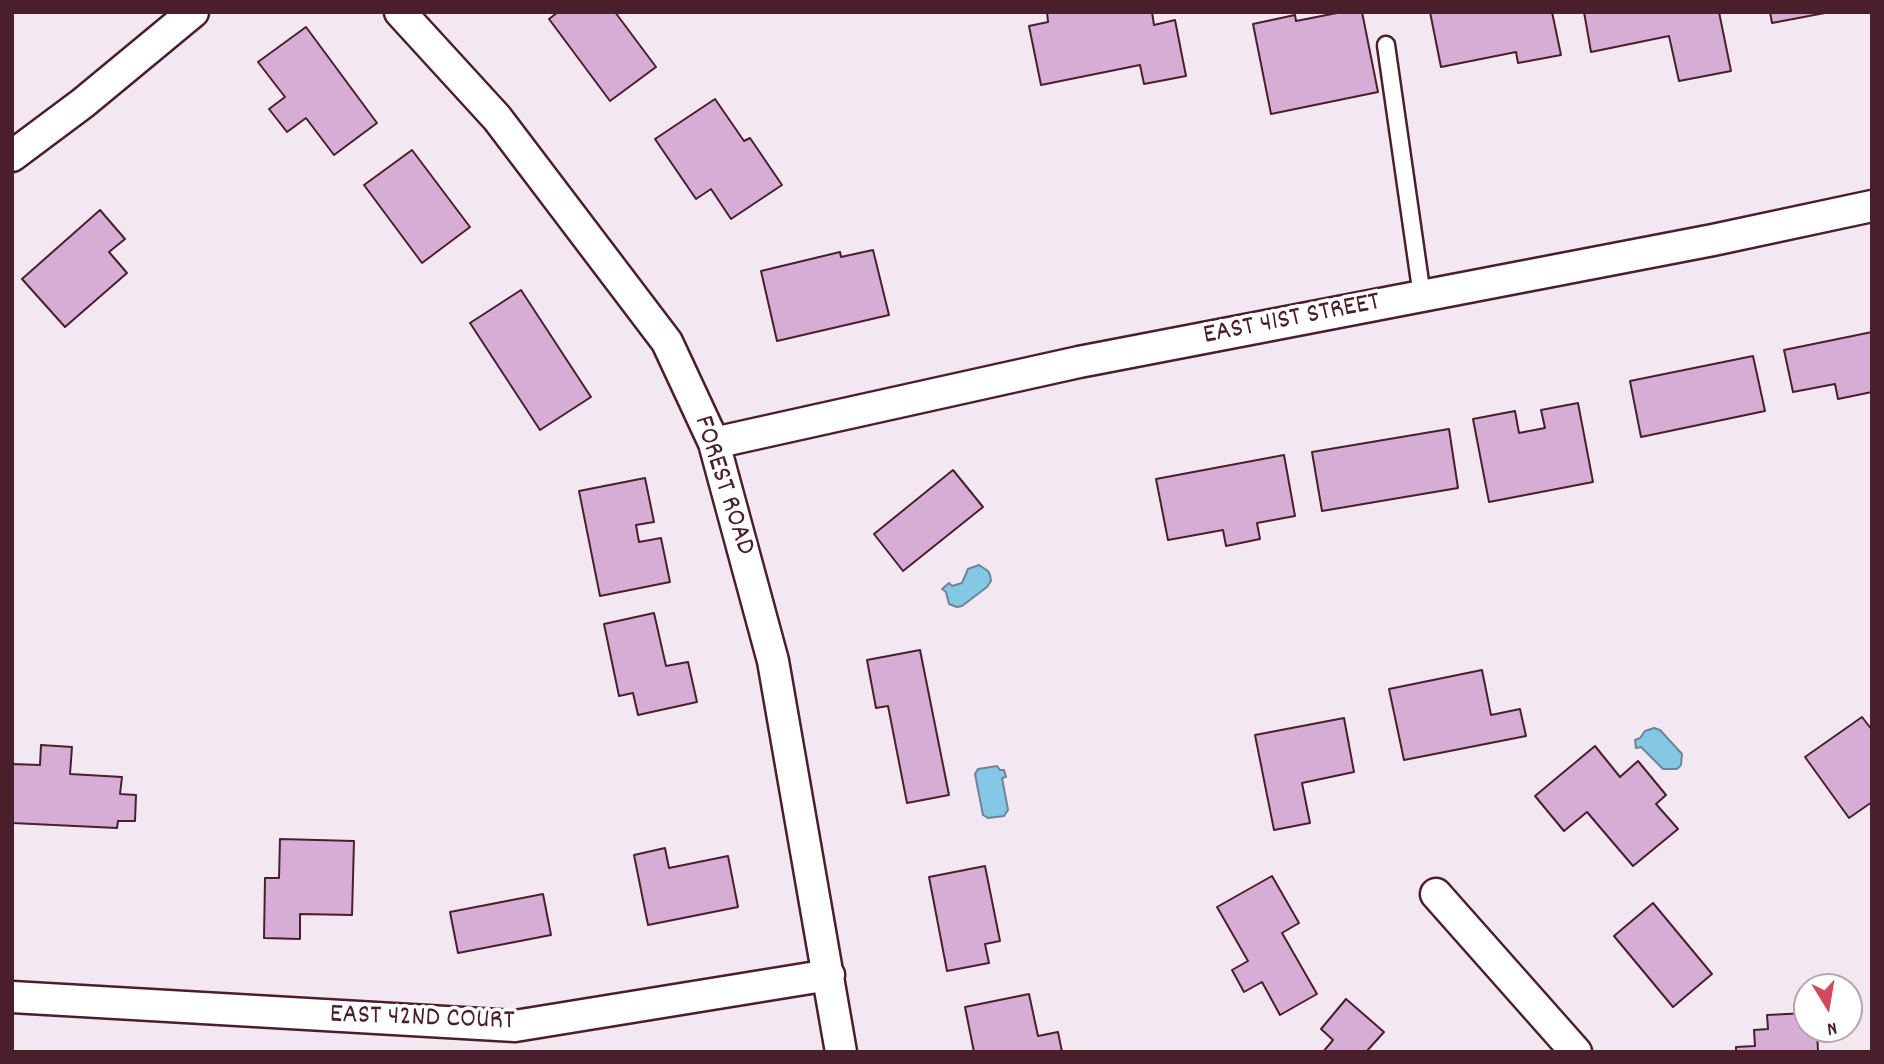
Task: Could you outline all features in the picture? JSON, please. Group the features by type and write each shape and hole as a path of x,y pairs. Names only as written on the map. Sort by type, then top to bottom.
{"street":[{"path":"12,156 83,103 193,12"},
{"name":"FOREST ROAD","path":"400,12 497,118 667,342 714,443 773,661 841,1052"},
{"name":"EAST 41ST STREET","path":"714,443 1079,362 1713,240 1872,206"},
{"path":"1436,894 1576,1052"},
{"name":"EAST 42ND COURT","path":"12,997 515,1026 828,975"}],"lane":[{"path":"1386,45 1422,296"}],"water":[{"path":"979,565 990,575 991,581 987,587 962,606 949,604 946,592 942,589 949,583 952,586 962,583 968,569"},
{"path":"1654,728 1660,730 1682,754 1681,765 1677,769 1663,769 1641,747 1636,748 1635,740 1645,731"},
{"path":"997,766 1004,770 1006,777 1002,778 1008,810 1004,816 988,818 983,815 975,774 978,769"}],"building":[{"path":"558,12 615,12 656,67 610,101 549,19"},
{"path":"1047,12 1152,12 1154,25 1175,20 1186,76 1144,84 1140,65 1041,85 1029,26 1048,22"},
{"path":"1342,12 1362,12 1378,92 1271,114 1253,24 1295,15 1296,21"},
{"path":"1430,12 1552,12 1561,55 1518,63 1516,52 1441,67"},
{"path":"1584,12 1719,12 1731,71 1679,81 1669,36 1591,52"},
{"path":"1770,12 1830,12 1772,23"},
{"path":"306,27 377,123 334,155 306,118 287,132 269,109 285,97 258,62"},
{"path":"715,99 744,141 750,138 782,185 731,219 711,189 696,199 655,139"},
{"path":"412,150 470,227 422,263 364,185"},
{"path":"100,210 125,239 109,252 127,273 65,327 22,279"},
{"path":"873,250 889,315 777,341 761,271 840,252 841,257"},
{"path":"521,290 591,397 540,430 470,323"},
{"path":"1872,332 1872,392 1838,399 1835,384 1793,392 1784,350"},
{"path":"1753,356 1765,411 1641,437 1630,381"},
{"path":"1578,403 1593,482 1489,502 1473,419 1515,411 1519,433 1545,428 1541,410"},
{"path":"1449,429 1458,488 1322,511 1312,452"},
{"path":"1284,455 1295,516 1257,523 1260,539 1226,546 1223,530 1168,540 1156,479"},
{"path":"953,470 983,507 903,571 874,534"},
{"path":"645,478 654,522 636,525 639,542 661,538 670,582 600,596 579,491"},
{"path":"654,613 666,666 688,662 697,702 638,715 633,693 619,696 604,624"},
{"path":"920,650 949,795 907,803 888,706 876,708 867,660"},
{"path":"1482,670 1491,715 1520,709 1526,736 1404,760 1389,689"},
{"path":"1862,717 1872,730 1872,802 1849,818 1805,757"},
{"path":"1344,718 1354,772 1302,783 1310,823 1274,830 1255,735"},
{"path":"41,745 72,747 70,774 122,777 120,794 136,795 135,821 118,821 117,828 12,823 12,764 40,765"},
{"path":"1595,746 1620,777 1638,761 1666,795 1656,804 1678,829 1633,866 1587,812 1564,831 1535,796"},
{"path":"280,839 354,841 352,915 300,914 300,939 264,938 265,878 279,878"},
{"path":"665,848 669,868 728,856 738,907 648,925 634,855"},
{"path":"985,866 1000,941 985,944 989,963 947,971 929,877"},
{"path":"1272,876 1299,923 1282,933 1317,994 1280,1015 1262,982 1244,992 1232,970 1248,961 1217,907"},
{"path":"543,894 551,935 458,953 450,912"},
{"path":"1653,903 1712,974 1673,1007 1614,936"},
{"path":"1029,994 1038,1036 1058,1032 1062,1052 974,1052 965,1007"},
{"path":"1346,999 1384,1032 1366,1052 1323,1052 1333,1040 1321,1029"},
{"path":"1793,1014 1793,1043 1818,1043 1818,1052 1736,1052 1736,1047 1755,1046 1754,1030 1768,1029 1767,1015"}]}
